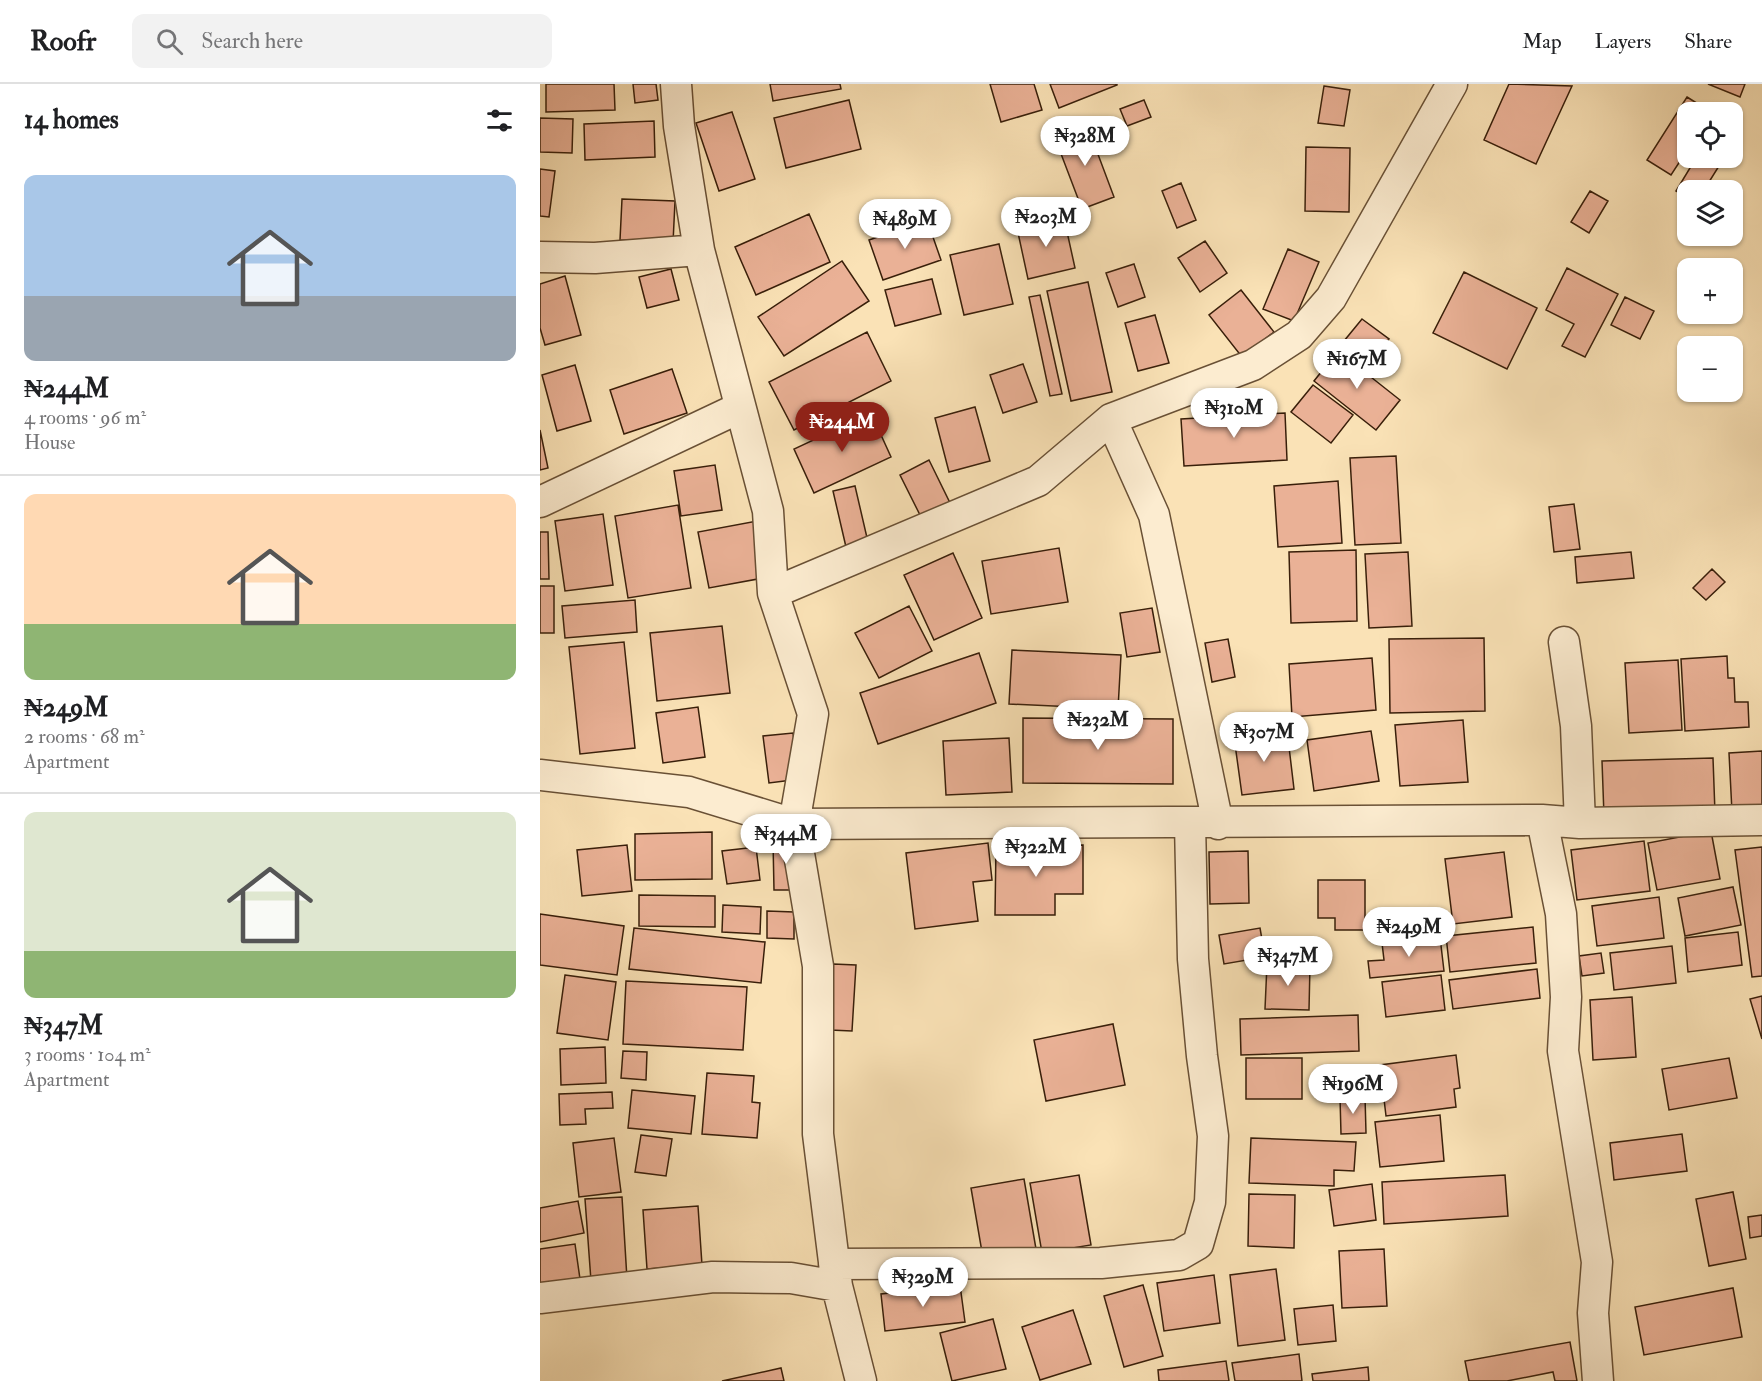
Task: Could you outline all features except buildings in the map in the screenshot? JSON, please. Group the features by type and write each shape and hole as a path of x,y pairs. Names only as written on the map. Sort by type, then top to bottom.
{"street":[{"path":"676,84 679,126 699,250 768,512 773,593 813,714 794,824 818,966 818,1134 835,1275 861,1381"},
{"path":"773,593 1038,481 1111,419 1253,366 1299,334 1331,298 1452,84"},
{"path":"540,256 595,258 699,250"},
{"path":"540,502 739,408"},
{"path":"540,1298 713,1277 791,1278 1101,1263 1179,1255 1198,1244 1210,1202 1213,1136 1202,1056 1193,959 1204,824 1154,515 1111,419"},
{"path":"1564,642 1576,726 1580,823"},
{"path":"540,775 689,792 794,824 1204,824 1542,820 1580,823 1762,820"},
{"path":"1542,820 1562,914 1566,997 1563,1051 1597,1262 1593,1313 1598,1381"}]}
